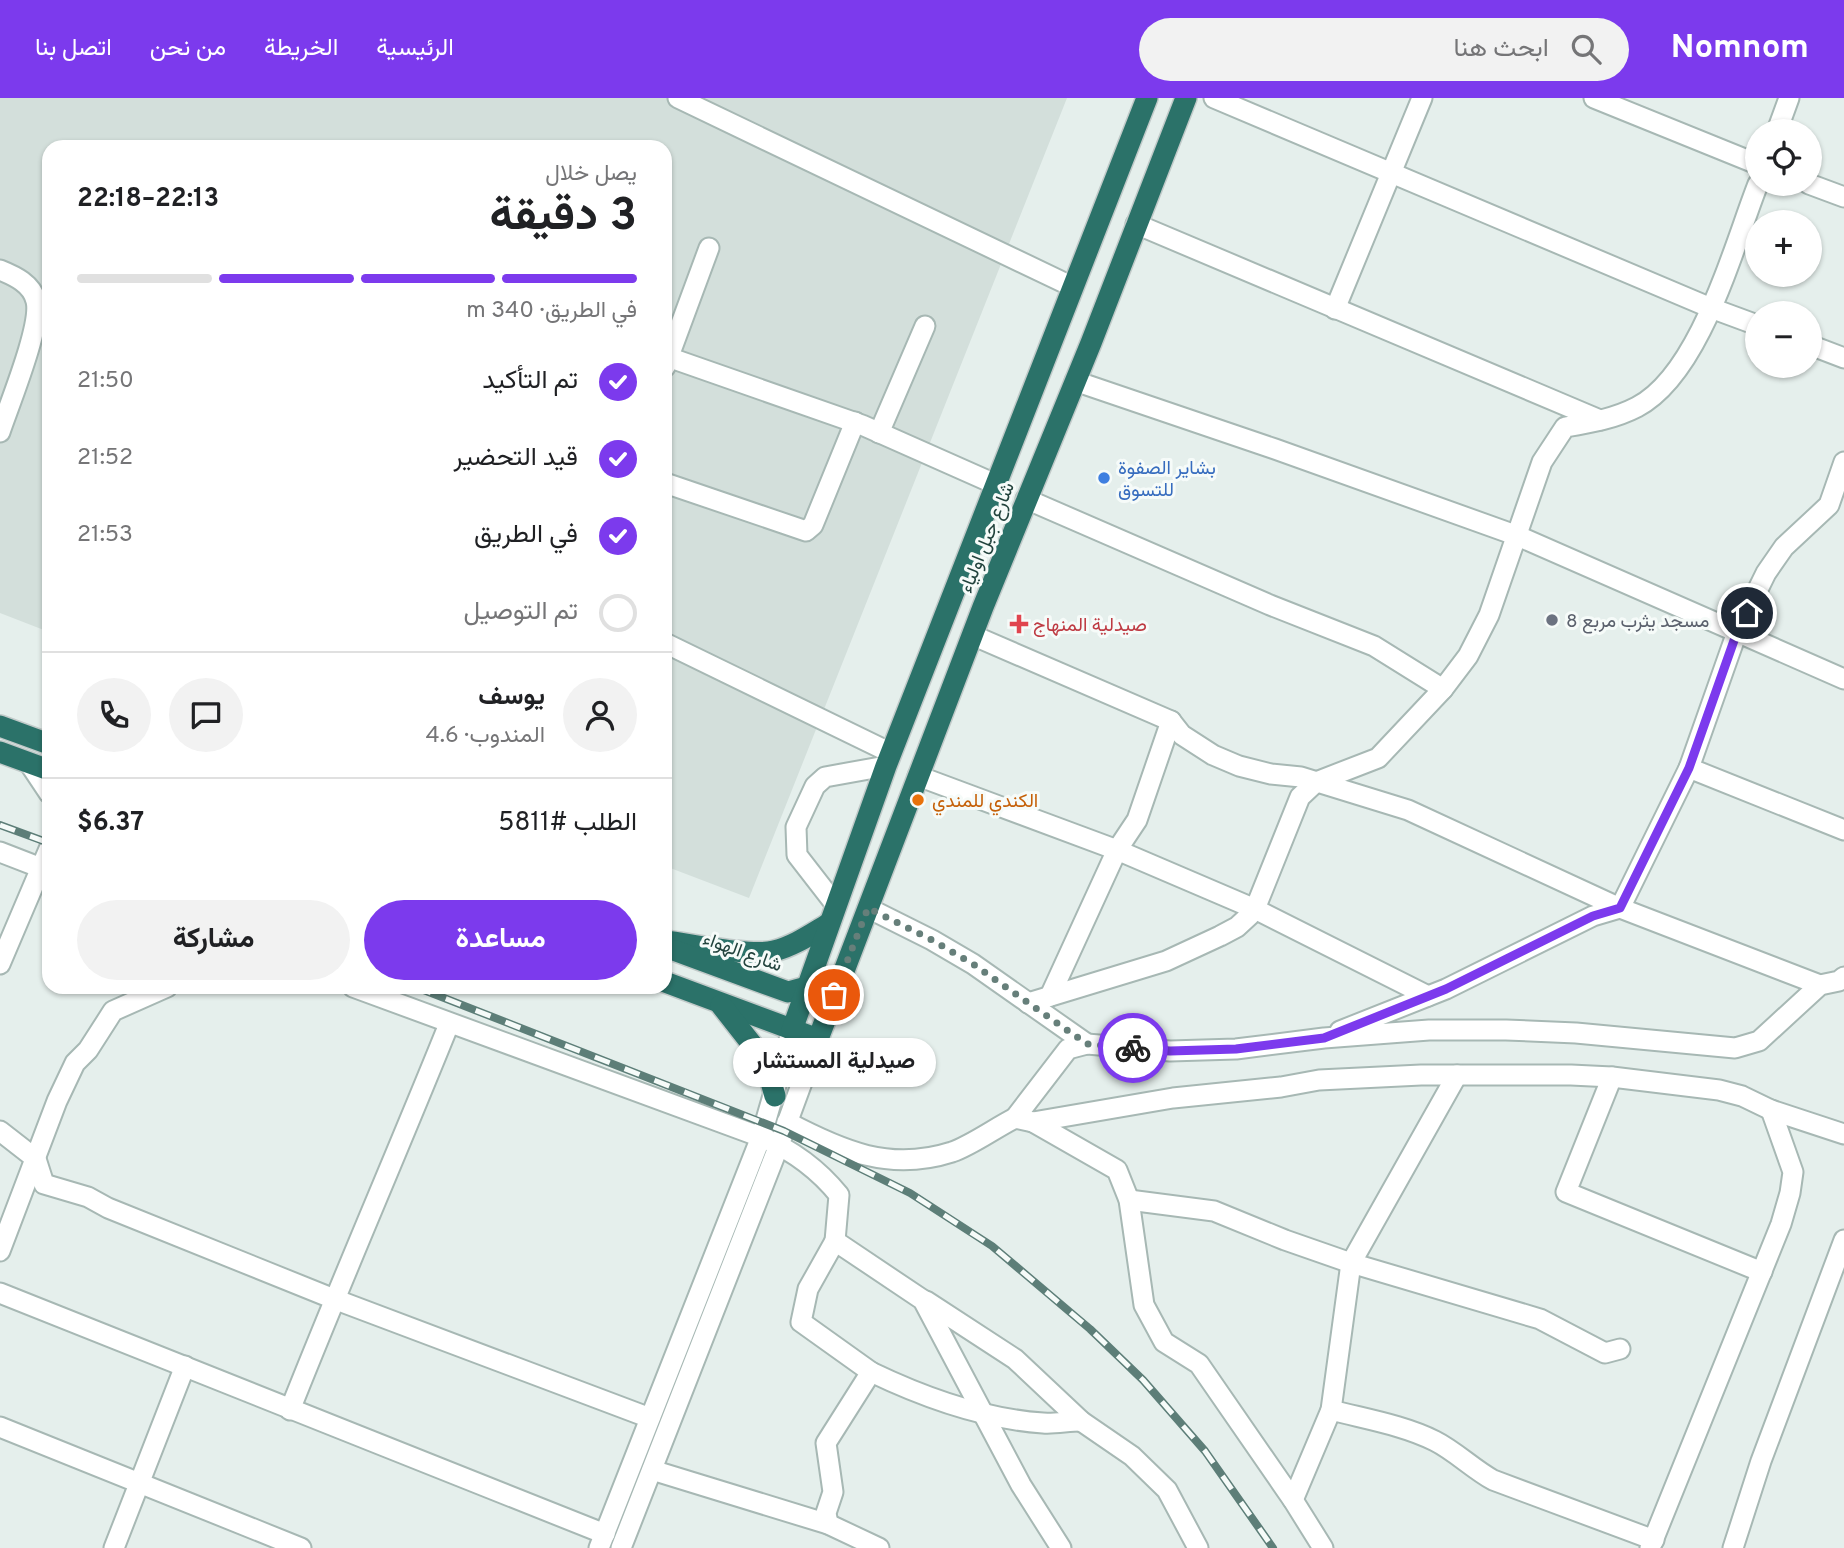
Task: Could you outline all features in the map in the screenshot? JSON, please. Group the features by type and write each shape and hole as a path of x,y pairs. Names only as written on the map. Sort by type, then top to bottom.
{"highway":[{"name":"شارع جبل اولياء","path":"792,1030 889,760 1147,98"},
{"name":"شارع جبل اولياء","path":"818,1039 972,635 1075,382 1185,98"},
{"path":"0,726 42,741"},
{"path":"0,752 39,767"},
{"path":"672,945 772,951 793,944 832,914"},
{"name":"شارع الهواء","path":"672,947 788,992 806,987"},
{"path":"672,985 818,1039"},
{"path":"806,987 833,1000"},
{"path":"720,1003 759,1051 770,1073 775,1096"}],"street":[{"path":"678,98 1073,286"},
{"path":"1214,98 1745,321"},
{"path":"1335,309 1422,98"},
{"path":"1594,98 1745,159"},
{"path":"1781,119 1789,98"},
{"path":"1822,189 1844,197"},
{"path":"1028,1003 1166,961 1237,927 1255,909 1300,797 1316,782 1378,758 1443,689 1468,656 1489,615 1542,462 1565,427 1601,421 1638,406 1665,385 1686,358 1711,308 1753,196"},
{"path":"1136,225 1601,421"},
{"path":"672,344 709,248"},
{"path":"0,270 30,287 37,302 34,327 0,432"},
{"path":"879,433 925,326"},
{"path":"1822,348 1842,352"},
{"path":"672,362 855,422 995,484"},
{"path":"1075,382 1275,449 1518,536 1844,680"},
{"path":"672,485 806,531 813,525 855,422"},
{"path":"1324,1038 1428,996 1593,916 1620,908 1689,768 1737,632 1766,573 1784,547 1836,508 1844,462"},
{"path":"1026,499 1270,605 1374,646 1443,689"},
{"path":"972,635 1171,721 1182,734 1213,755 1239,766 1271,774 1301,777 1408,810 1620,908 1820,985"},
{"path":"672,647 889,760"},
{"path":"1050,996 1117,850 1137,820 1171,721"},
{"path":"832,914 797,855 796,827 815,786 825,777 889,760"},
{"path":"1689,768 1844,830"},
{"path":"918,776 1117,850 1255,909 1428,996"},
{"path":"0,852 42,861"},
{"path":"0,964 42,871"},
{"path":"868,908 973,964 1087,1044"},
{"path":"1024,1120 1068,1049 1087,1044 1170,1051 1236,1049 1324,1038 1429,1030 1506,1030 1735,1048 1759,1041 1820,985 1839,981 1844,977"},
{"path":"0,1251 65,1080 113,1012 152,994"},
{"path":"371,994 770,1141 822,1175 839,1195 835,1241 808,1289 801,1322 871,1371 940,1401 984,1413 1044,1423 1081,1420"},
{"path":"290,1410 449,1024"},
{"path":"621,1548 652,1470 770,1141 775,1096 792,1030"},
{"path":"0,1293 185,1366 602,1541 650,1418 770,1141 787,1122 818,1039"},
{"path":"787,1122 833,1147 888,1160 920,1160 955,1151 1024,1120 1319,1080 1457,1075 1612,1077 1719,1090 1844,1134"},
{"path":"1293,1500 1331,1410 1351,1263 1457,1075"},
{"path":"1612,1077 1566,1192 1762,1272"},
{"path":"1331,1410 1420,1434 1439,1443 1493,1480 1652,1544 1782,1224 1793,1172 1771,1110"},
{"path":"1024,1120 1117,1171 1129,1200 1144,1305 1164,1342 1199,1364 1323,1548"},
{"path":"0,1131 36,1159 44,1184 88,1197 108,1208 334,1299 650,1418"},
{"path":"1129,1200 1214,1211 1351,1263 1540,1319 1605,1353 1620,1349"},
{"path":"1733,1548 1761,1461 1844,1240"},
{"path":"835,1241 1016,1359 1081,1420 1132,1456 1167,1490 1198,1548"},
{"path":"923,1300 1021,1485 1061,1548"},
{"path":"114,1548 185,1366"},
{"path":"828,1524 826,1513 833,1492 826,1443 871,1371"},
{"path":"0,1427 301,1548"},
{"path":"652,1470 828,1524 879,1548"}],"shaded area":[{"path":"0,98 1067,98 749,898 672,869 672,140 42,140 42,629 0,613"}],"railway":[{"path":"0,825 42,840"},
{"path":"434,994 784,1131 910,1193 992,1246 1090,1329 1143,1380 1205,1451 1273,1548"}],"way so far":[{"path":"834,995 868,908 973,964 1087,1044 1133,1048"}],"place":[{"name":"بشاير الصفوة للتسوق","path":"1104,478"},
{"name":"مسجد يثرب مربع 8","path":"1552,620"},
{"name":"صيدلية المنهاج","path":"1019,624"},
{"name":"الكندي للمندي","path":"918,800"},
{"name":"صيدلية المستشار","path":"834,995"}],"route":[{"path":"1133,1048 1170,1051 1236,1049 1324,1038 1446,989 1593,916 1620,908 1689,768 1737,632 1747,613"}]}
